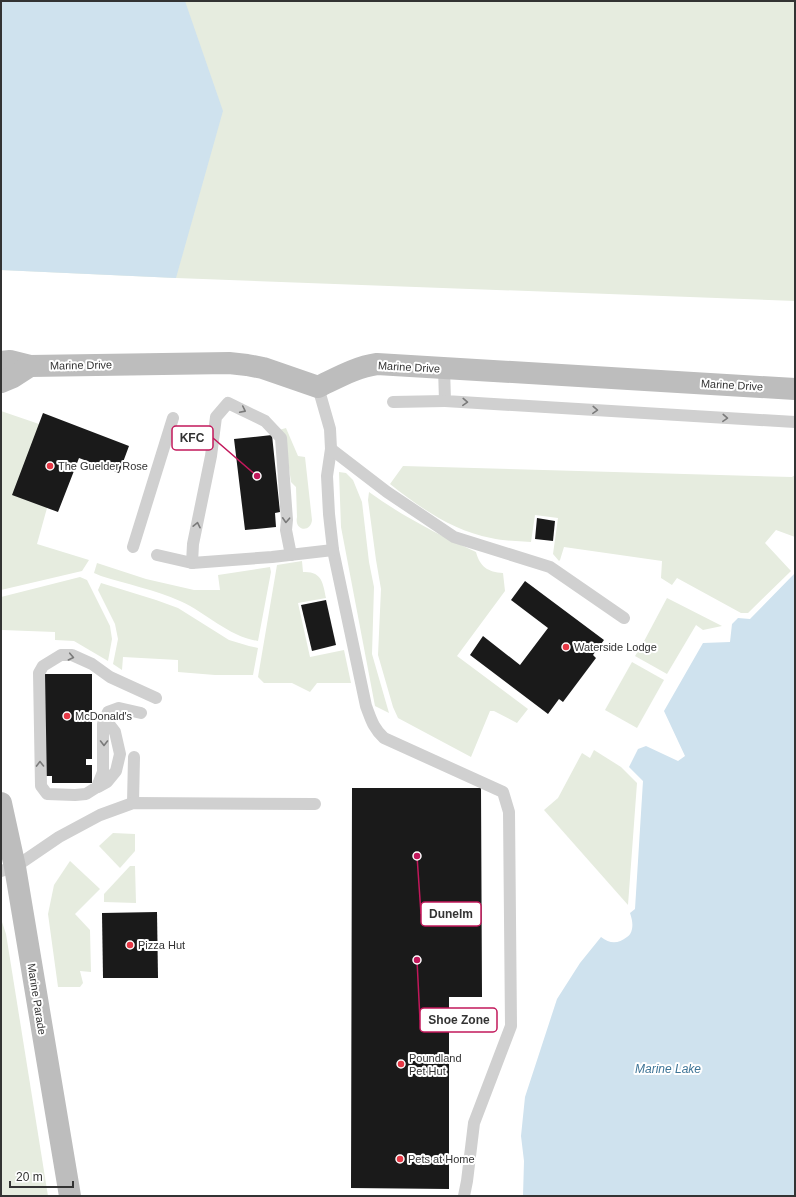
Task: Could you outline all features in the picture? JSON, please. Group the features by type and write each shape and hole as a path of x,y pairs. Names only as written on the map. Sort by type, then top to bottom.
{"street":[{"name":"Marine Drive","path":"1,362 10,361 30,366 229,363 263,368 318,387 356,369 377,364 795,389"},
{"path":"1,382 13,377 30,366"},
{"name":"Marine Parade","path":"1,803 8,869 70,1196"}],"lane":[{"path":"444,368 445,401"},
{"path":"318,387 330,429 331,449 327,476 333,550 366,706 377,731 384,738 503,792 510,812 511,1026 474,1123 464,1196"},
{"path":"393,402 445,401 795,422"},
{"path":"192,563 193,544 211,456 216,417 228,403 265,421 281,438 287,520 286,530 291,555"},
{"path":"133,546 173,418"},
{"path":"331,449 387,492 454,537 550,567 624,618"},
{"path":"156,555 192,563 333,550"},
{"path":"105,719 115,732 120,754 116,771 107,782 86,794 47,794 41,786 39,673 43,666 61,655 72,656 92,664 110,677 156,698"},
{"path":"97,788 103,772 103,724 108,712 119,708 141,713"},
{"path":"133,803 134,757"},
{"path":"8,869 59,837 100,815 133,803 315,804"}],"shaded area":[{"path":"1,1 795,1 795,301 1,270"},
{"path":"1,411 39,424 47,508 37,544 89,560 82,571 1,590"},
{"path":"286,428 298,456 305,457 312,520 309,527 303,529 300,528 297,522 296,487 291,482 286,446 279,430"},
{"path":"403,466 792,477 795,475 795,537 776,530 765,543 791,571 748,613 741,613 677,578 672,585 661,578 662,561 564,547 559,561 553,554 558,518 535,515 531,542 496,539 463,530 437,517 390,484"},
{"path":"339,472 346,473 353,480 362,502 369,562 374,587 372,654 389,713 375,706 341,527"},
{"path":"369,492 421,525 476,552 485,568 503,573 505,591 457,656 528,709 517,723 494,711 490,711 471,757 398,718 393,707 378,655 381,589 368,500"},
{"path":"302,561 303,572 314,574 320,579 324,587 326,598 298,603 310,657 344,650 351,683 317,683 310,692 292,683 264,683 258,677 277,565"},
{"path":"97,563 146,579 194,590 220,590 218,575 270,567 271,572 258,641 237,635 180,601 141,587 94,573"},
{"path":"80,577 87,580 110,626 112,639 108,661 74,641 55,640 55,632 2,630 1,597"},
{"path":"101,583 178,608 229,640 258,648 253,675 215,675 178,672 178,660 123,657 122,670 113,664 118,639 115,624 98,590"},
{"path":"667,598 722,626 703,630 696,625 667,674 635,656"},
{"path":"632,662 664,680 637,728 605,710"},
{"path":"594,750 621,767 637,783 628,905 544,810 558,798 582,753 590,758"},
{"path":"113,833 135,834 135,851 120,868 99,846"},
{"path":"70,861 100,889 75,914 90,930 91,972 80,971 83,983 80,987 58,987 48,914 54,885"},
{"path":"130,866 135,866 136,903 104,902 104,894"},
{"path":"1,919 6,934 48,1196 1,1196"}],"water":[{"path":"1,1 185,1 223,111 176,278 1,270"},
{"name":"Marine Lake","path":"795,573 795,1196 523,1196 524,1161 521,1136 525,1097 557,999 580,963 601,937 611,942 617,942 628,936 632,929 630,913 635,909 643,781 629,767 638,749 646,746 678,761 685,756 664,711 703,643 730,642 732,624 738,618 750,619"}],"building":[{"name":"The Guelder Rose","path":"43,413 129,446 119,473 79,458 58,512 12,495"},
{"path":"272,435 280,512 275,513 276,527 245,530 234,439"},
{"path":"537,518 555,521 553,541 535,539"},
{"name":"Waterside Lodge","path":"525,581 604,640 593,655 596,658 563,702 559,699 548,714 470,655 483,636 520,665 548,628 511,600"},
{"path":"326,600 336,645 312,651 301,605"},
{"name":"McDonald's","path":"42,674 92,674 92,759 86,759 86,765 92,765 92,783 52,783 52,776 42,776"},
{"path":"352,788 481,788 482,997 449,997 449,1189 351,1188"},
{"name":"Pizza Hut","path":"157,912 158,978 103,978 102,913"}],"place":[{"name":"The Guelder Rose","path":"50,466"},
{"name":"KFC","path":"257,476"},
{"name":"Waterside Lodge","path":"566,647"},
{"name":"McDonald's","path":"67,716"},
{"name":"Dunelm","path":"417,856"},
{"name":"Pizza Hut","path":"130,945"},
{"name":"Shoe Zone","path":"417,960"},
{"name":"Poundland Pet Hut","path":"401,1064"},
{"name":"Pets at Home","path":"400,1159"}]}
